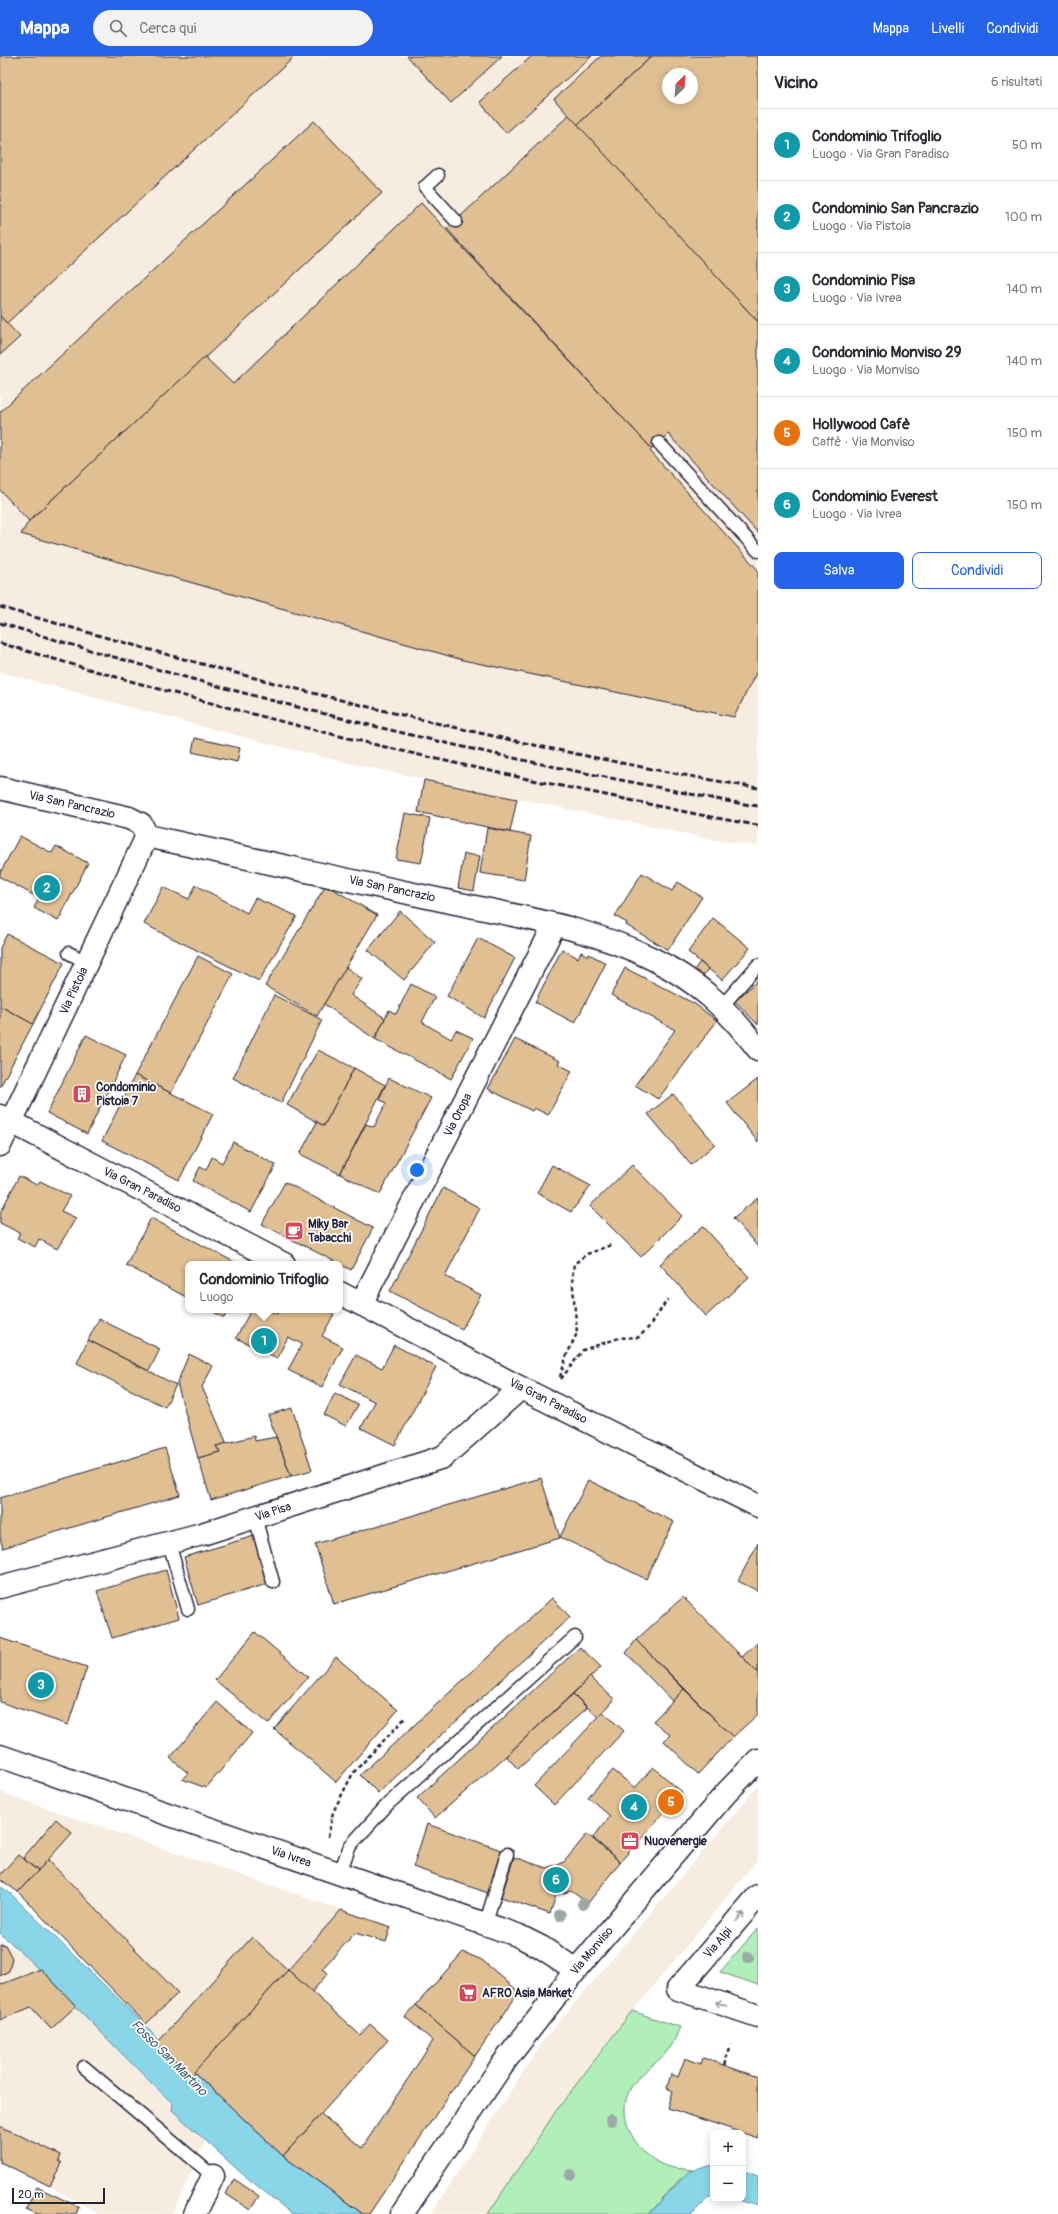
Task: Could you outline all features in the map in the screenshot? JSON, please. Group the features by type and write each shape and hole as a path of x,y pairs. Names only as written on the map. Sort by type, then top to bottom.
{"street":[{"name":"Via San Pancrazio","path":"0,788 129,818 141,824 148,836 595,936 653,959 708,992 758,1048"},
{"name":"Via Pistoia","path":"0,1145 6,1119 78,958 148,836"},
{"name":"Via Oropa","path":"361,1304 554,926"},
{"name":"Via Gran Paradiso","path":"6,1119 278,1261"},
{"name":"Via Gran Paradiso","path":"343,1295 521,1388 758,1506"},
{"name":"Via Pisa","path":"0,1587 169,1543 443,1457 521,1388"},
{"name":"Via Ivrea","path":"0,1756 517,1935 541,1947 576,1970"},
{"name":"Via Monviso","path":"402,2214 502,2065 576,1970 727,1792 758,1760"},
{"name":"Via Alpi","path":"758,1896 678,1989 758,2016"},
{"path":"195,2214 213,2176"}],"lane":[{"path":"438,175 425,187 456,221"},
{"path":"659,443 758,551"},
{"path":"722,1006 758,965"},
{"path":"255,1517 273,1582"},
{"path":"169,1543 188,1609"},
{"path":"339,1874 350,1846 388,1804 575,1637"},
{"path":"485,1925 508,1854"},
{"path":"84,2067 213,2176"}],"path":[{"path":"611,1245 587,1254 574,1264 572,1276 577,1333 566,1357 559,1382 583,1350 619,1338 640,1337 648,1328 668,1298"},
{"path":"327,1842 333,1812 353,1773 406,1717"},
{"path":"724,2065 731,2045"}],"shaded area":[{"path":"0,56 758,56 758,846 716,840 348,763 250,739 0,672"},
{"path":"758,1786 758,1859 600,2051 519,2165 488,2214 431,2214 543,2041"},
{"path":"0,1792 341,1910 191,2076 157,2043 131,2064 206,2140 172,2214 98,2214 50,2186 0,2162 0,1939 41,1969 119,2049 146,2024 18,1892 0,1879"}],"green space":[{"path":"758,1928 758,1985 720,1972"},
{"path":"632,2011 680,2027 674,2041 665,2054 645,2071 632,2086 627,2098 625,2110 631,2134 647,2155 658,2162 672,2168 694,2170 679,2180 649,2214 488,2214 556,2111"}],"water":[{"name":"Fosso San Martino","path":"0,1886 11,1894 143,2023 159,2041 157,2043 191,2076 194,2072 283,2156 363,2214 292,2214 239,2171 172,2110 173,2104 0,1933"},
{"path":"710,2166 710,2196 692,2214 649,2214 688,2172"},
{"path":"746,2172 758,2176 758,2206 744,2202 746,2202"}],"building":[{"path":"0,56 294,57 7,323 0,316"},
{"path":"407,56 502,56 451,103"},
{"path":"532,56 592,56 506,133 480,102"},
{"path":"601,56 652,56 577,125 554,99"},
{"path":"652,56 758,56 758,322 577,125"},
{"path":"569,115 758,322 758,533 668,434 652,449 447,229"},
{"path":"314,121 382,193 29,521 0,490 0,412"},
{"path":"421,203 652,449 650,451 758,570 758,674 756,673 734,717 463,660 21,534 29,521 205,357 233,384"},
{"path":"0,316 20,337 0,355"},
{"path":"195,738 240,748 237,762 192,752"},
{"path":"424,780 517,799 510,832 418,812"},
{"path":"405,813 430,818 421,863 396,859"},
{"path":"487,828 531,836 524,880 480,873"},
{"path":"20,836 52,853 56,846 88,863 58,921 34,908 39,898 0,877 0,873"},
{"path":"464,854 480,856 474,891 458,888"},
{"path":"642,873 672,891 678,882 702,897 668,950 626,925 627,923 615,916"},
{"path":"196,885 247,913 255,898 297,916 259,981 144,924 163,887 189,899"},
{"path":"326,885 377,915 317,1016 265,986"},
{"path":"400,911 435,942 404,980 368,950"},
{"path":"713,918 750,948 722,980 688,952"},
{"path":"7,934 64,963 33,1024 0,1006 0,948"},
{"path":"478,938 515,958 484,1018 447,996"},
{"path":"562,949 578,958 581,952 588,956 589,954 606,963 575,1023 535,1002"},
{"path":"198,956 233,974 171,1093 135,1075"},
{"path":"700,962 708,969 698,983 688,978"},
{"path":"346,967 362,979 351,995 385,1018 375,1039 324,1004"},
{"path":"625,968 695,1004 717,1021 658,1099 635,1085 675,1030 611,995"},
{"path":"758,980 758,1025 735,1001"},
{"path":"411,984 435,997 422,1022 451,1039 456,1030 473,1038 451,1079 375,1039 389,1010 396,1014"},
{"path":"274,995 322,1020 281,1103 233,1078"},
{"path":"0,1006 33,1024 0,1087"},
{"name":"Condominio Pistoia 7","path":"86,1035 126,1055 87,1134 47,1113"},
{"path":"515,1039 560,1061 558,1064 572,1071 548,1115 534,1108 532,1111 488,1089"},
{"path":"318,1050 354,1068 324,1126 287,1105"},
{"path":"354,1068 385,1085 340,1174 300,1154 317,1122 324,1126"},
{"path":"135,1075 213,1114 179,1180 102,1141"},
{"path":"389,1078 431,1098 380,1194 340,1174 366,1124 374,1127 386,1103 379,1099"},
{"path":"758,1079 758,1142 727,1103"},
{"path":"673,1094 715,1144 691,1165 648,1114"},
{"path":"233,1142 276,1165 251,1212 193,1181 200,1167 206,1170 212,1157 222,1163"},
{"path":"552,1165 591,1186 571,1212 537,1193"},
{"path":"632,1165 682,1216 641,1257 590,1206"},
{"path":"19,1176 37,1185 40,1181 70,1196 61,1211 76,1218 57,1249 39,1239 35,1247 17,1238 20,1233 0,1223 0,1213"},
{"path":"285,1182 373,1228 351,1270 343,1266 343,1261 334,1261 262,1224"},
{"path":"443,1188 480,1208 445,1276 481,1295 462,1329 390,1291"},
{"path":"758,1198 758,1247 733,1218"},
{"path":"151,1218 232,1261 185,1261 185,1296 126,1265"},
{"path":"703,1226 749,1277 706,1316 660,1264"},
{"path":"215,1313 226,1313 224,1318"},
{"path":"249,1313 332,1313 334,1314 322,1336 343,1347 322,1387 288,1370 302,1344 288,1337 277,1358 236,1338"},
{"path":"99,1319 160,1349 149,1371 88,1340"},
{"path":"88,1340 176,1385 165,1407 77,1363"},
{"path":"394,1345 436,1367 395,1445 361,1428 375,1402 340,1384 356,1355 382,1368"},
{"path":"189,1354 213,1366 202,1387 227,1444 216,1446 220,1452 198,1458 177,1383"},
{"path":"335,1393 358,1405 346,1426 324,1415"},
{"path":"292,1408 312,1470 291,1476 268,1415"},
{"path":"254,1436 255,1441 276,1437 291,1476 211,1500 198,1458 220,1452 216,1446"},
{"path":"165,1448 180,1495 3,1548 0,1538 0,1498"},
{"path":"541,1478 560,1538 334,1604 315,1544"},
{"path":"588,1480 674,1522 646,1579 560,1537"},
{"path":"254,1536 267,1584 198,1605 184,1557"},
{"path":"758,1543 758,1591 738,1581"},
{"path":"166,1570 179,1618 112,1638 97,1591"},
{"path":"683,1597 758,1673 758,1714 733,1737 636,1640"},
{"path":"552,1598 570,1617 378,1793 360,1775"},
{"path":"255,1632 308,1677 268,1724 215,1680"},
{"path":"0,1638 87,1667 68,1725 0,1702"},
{"path":"636,1640 684,1689 672,1701 626,1653"},
{"path":"758,1642 758,1673 742,1657"},
{"path":"580,1647 601,1667 506,1756 435,1818 417,1798"},
{"path":"336,1657 398,1710 336,1782 274,1729"},
{"path":"590,1677 614,1699 598,1717 573,1694"},
{"path":"684,1689 733,1737 698,1774 664,1741 670,1735 653,1721"},
{"path":"573,1694 587,1708 518,1769 506,1756"},
{"path":"217,1702 252,1733 206,1788 182,1779 188,1773 170,1758"},
{"path":"603,1712 624,1731 554,1805 534,1786"},
{"path":"653,1767 682,1792 620,1862 593,1838 610,1816 588,1797 613,1770 635,1788"},
{"path":"56,1819 72,1833 38,1871 23,1858"},
{"path":"427,1824 501,1850 488,1893 413,1867"},
{"path":"587,1834 620,1862 588,1903 571,1891 556,1895 550,1914 501,1897 514,1857 546,1868 564,1862"},
{"path":"18,1855 38,1871 18,1892 0,1879 0,1875"},
{"path":"48,1860 178,1993 146,2024 18,1892"},
{"path":"341,1910 391,1927 386,1942 355,1933 322,1969 328,1973 312,1992 288,1970"},
{"path":"252,1937 288,1970 191,2076 157,2043"},
{"path":"0,1944 5,1945 12,1958 9,1971 0,1976"},
{"path":"463,1952 482,1960 519,1992 475,2056 416,2005"},
{"path":"41,1969 76,2006 51,2029 31,2007 0,2020 0,1985"},
{"path":"288,1970 360,2035 370,2024 388,2040 283,2156 194,2072"},
{"path":"416,2005 475,2056 369,2214 363,2214 283,2156 321,2114 362,2148 433,2041 405,2017"},
{"path":"685,2058 701,2064 703,2058 758,2077 758,2138 746,2134 746,2130 734,2130 668,2108 673,2091 667,2088 671,2074 678,2077"},
{"path":"0,2126 61,2155 59,2161 62,2163 50,2186 0,2162"},
{"path":"234,2179 259,2196 250,2210 226,2194"},
{"path":"37,2187 79,2207 76,2214 37,2214 26,2209"}],"railway":[{"path":"0,607 187,660 376,709 567,752 758,788"},
{"path":"0,623 78,647 235,691 393,731 551,766 710,798 758,806"},
{"path":"0,643 148,686 371,744 697,814 758,825"}],"place":[{"name":"Condominio San Pancrazio","path":"47,888"},
{"name":"Condominio Pistoia 7","path":"82,1094"},
{"name":"Miky Bar Tabacchi","path":"294,1231"},
{"name":"Condominio Trifoglio","path":"264,1341"},
{"name":"Condominio Pisa","path":"41,1685"},
{"name":"Hollywood Cafè","path":"671,1802"},
{"name":"Condominio Monviso 29","path":"634,1807"},
{"name":"Nuovenergie","path":"630,1841"},
{"name":"Condominio Everest","path":"556,1880"},
{"name":"AFRO Asia Market","path":"468,1993"}]}
